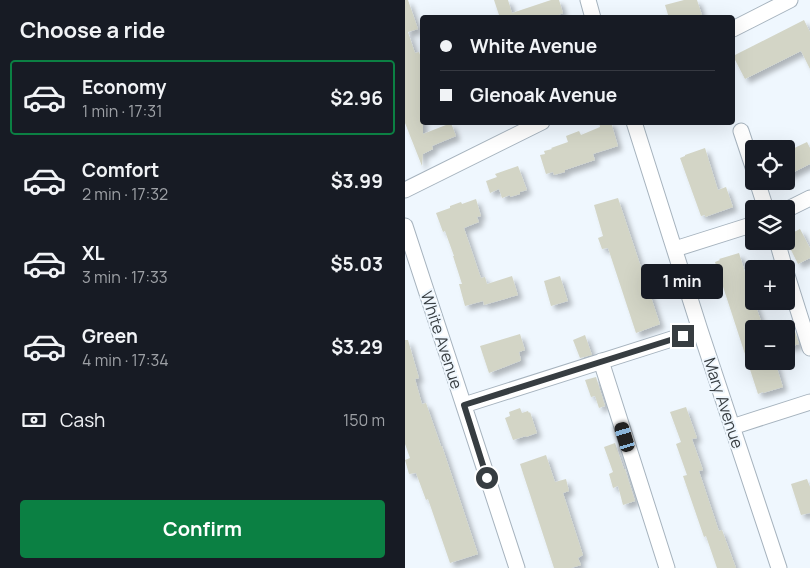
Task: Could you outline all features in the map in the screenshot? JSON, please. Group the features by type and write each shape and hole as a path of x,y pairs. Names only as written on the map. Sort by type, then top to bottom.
{"street":[{"path":"588,0 592,15"},
{"path":"735,28 790,0"},
{"path":"405,190 536,125"},
{"name":"Mary Avenue","path":"635,125 700,330 779,568"},
{"path":"741,131 745,143"},
{"path":"795,206 810,198"},
{"name":"White Avenue","path":"405,226 517,568"},
{"path":"675,249 745,227"},
{"path":"795,299 810,348"},
{"path":"464,405 700,330"},
{"path":"601,362 667,568"},
{"path":"732,427 810,402"}],"building":[{"path":"405,0 408,0 418,29 408,32 415,53 419,52 420,55 420,125 423,125 423,134 446,125 452,125 456,136 432,146 433,149 423,154 422,166 405,123"},
{"path":"494,0 508,0 512,13 551,0 559,0 563,13 558,15 499,15"},
{"path":"684,0 697,0 702,15 668,15 665,5"},
{"path":"804,20 810,32 810,69 801,51 745,79 735,60 735,55"},
{"path":"600,125 612,125 618,146 593,154 595,160 565,170 565,172 554,175 553,172 546,174 540,155 545,154 544,151 568,142 566,136 579,131 581,135 600,127"},
{"path":"807,142 810,148 810,164 795,172 795,148"},
{"path":"705,148 718,190 726,187 733,207 705,217 705,215 701,216 680,158"},
{"path":"518,166 527,190 520,192 520,194 502,198 499,189 490,193 486,181 497,177 495,174"},
{"path":"618,198 660,324 636,333 608,248 602,249 598,238 603,236 594,205"},
{"path":"476,199 481,216 477,217 479,222 464,228 481,278 485,277 487,284 512,276 518,295 484,305 483,301 465,306 459,284 462,284 454,256 436,213 461,202 462,204"},
{"path":"800,229 810,248 810,258 798,264 791,250 795,250 795,232"},
{"path":"739,253 745,272 745,310 757,310 761,320 745,320 745,354 715,262"},
{"path":"560,276 568,301 551,306 544,281"},
{"path":"795,331 799,344 795,345"},
{"path":"520,334 525,350 519,352 521,360 489,373 480,346"},
{"path":"585,335 592,355 580,358 573,340"},
{"path":"405,340 408,340 419,378 415,379 422,404 426,403 478,554 450,563 428,499 426,500 416,473 409,474 405,460 410,458 405,444"},
{"path":"750,370 778,370 783,387 758,394"},
{"path":"596,377 605,406 599,408 595,396 591,397 585,380"},
{"path":"686,407 697,438 692,439 703,470 699,471 719,531 722,530 736,568 717,568 683,476 687,475 676,444 681,442 670,412"},
{"path":"520,408 522,413 530,412 537,433 513,440 505,418 510,416 509,412"},
{"path":"615,443 635,501 623,505 618,486 613,488 609,474 613,472 604,447"},
{"path":"546,455 555,482 566,479 569,491 563,493 583,555 578,558 581,565 571,568 554,568 520,464"},
{"path":"807,479 810,487 810,513 801,515 791,484"}],"route":[{"path":"487,478 464,405 683,336"}]}
